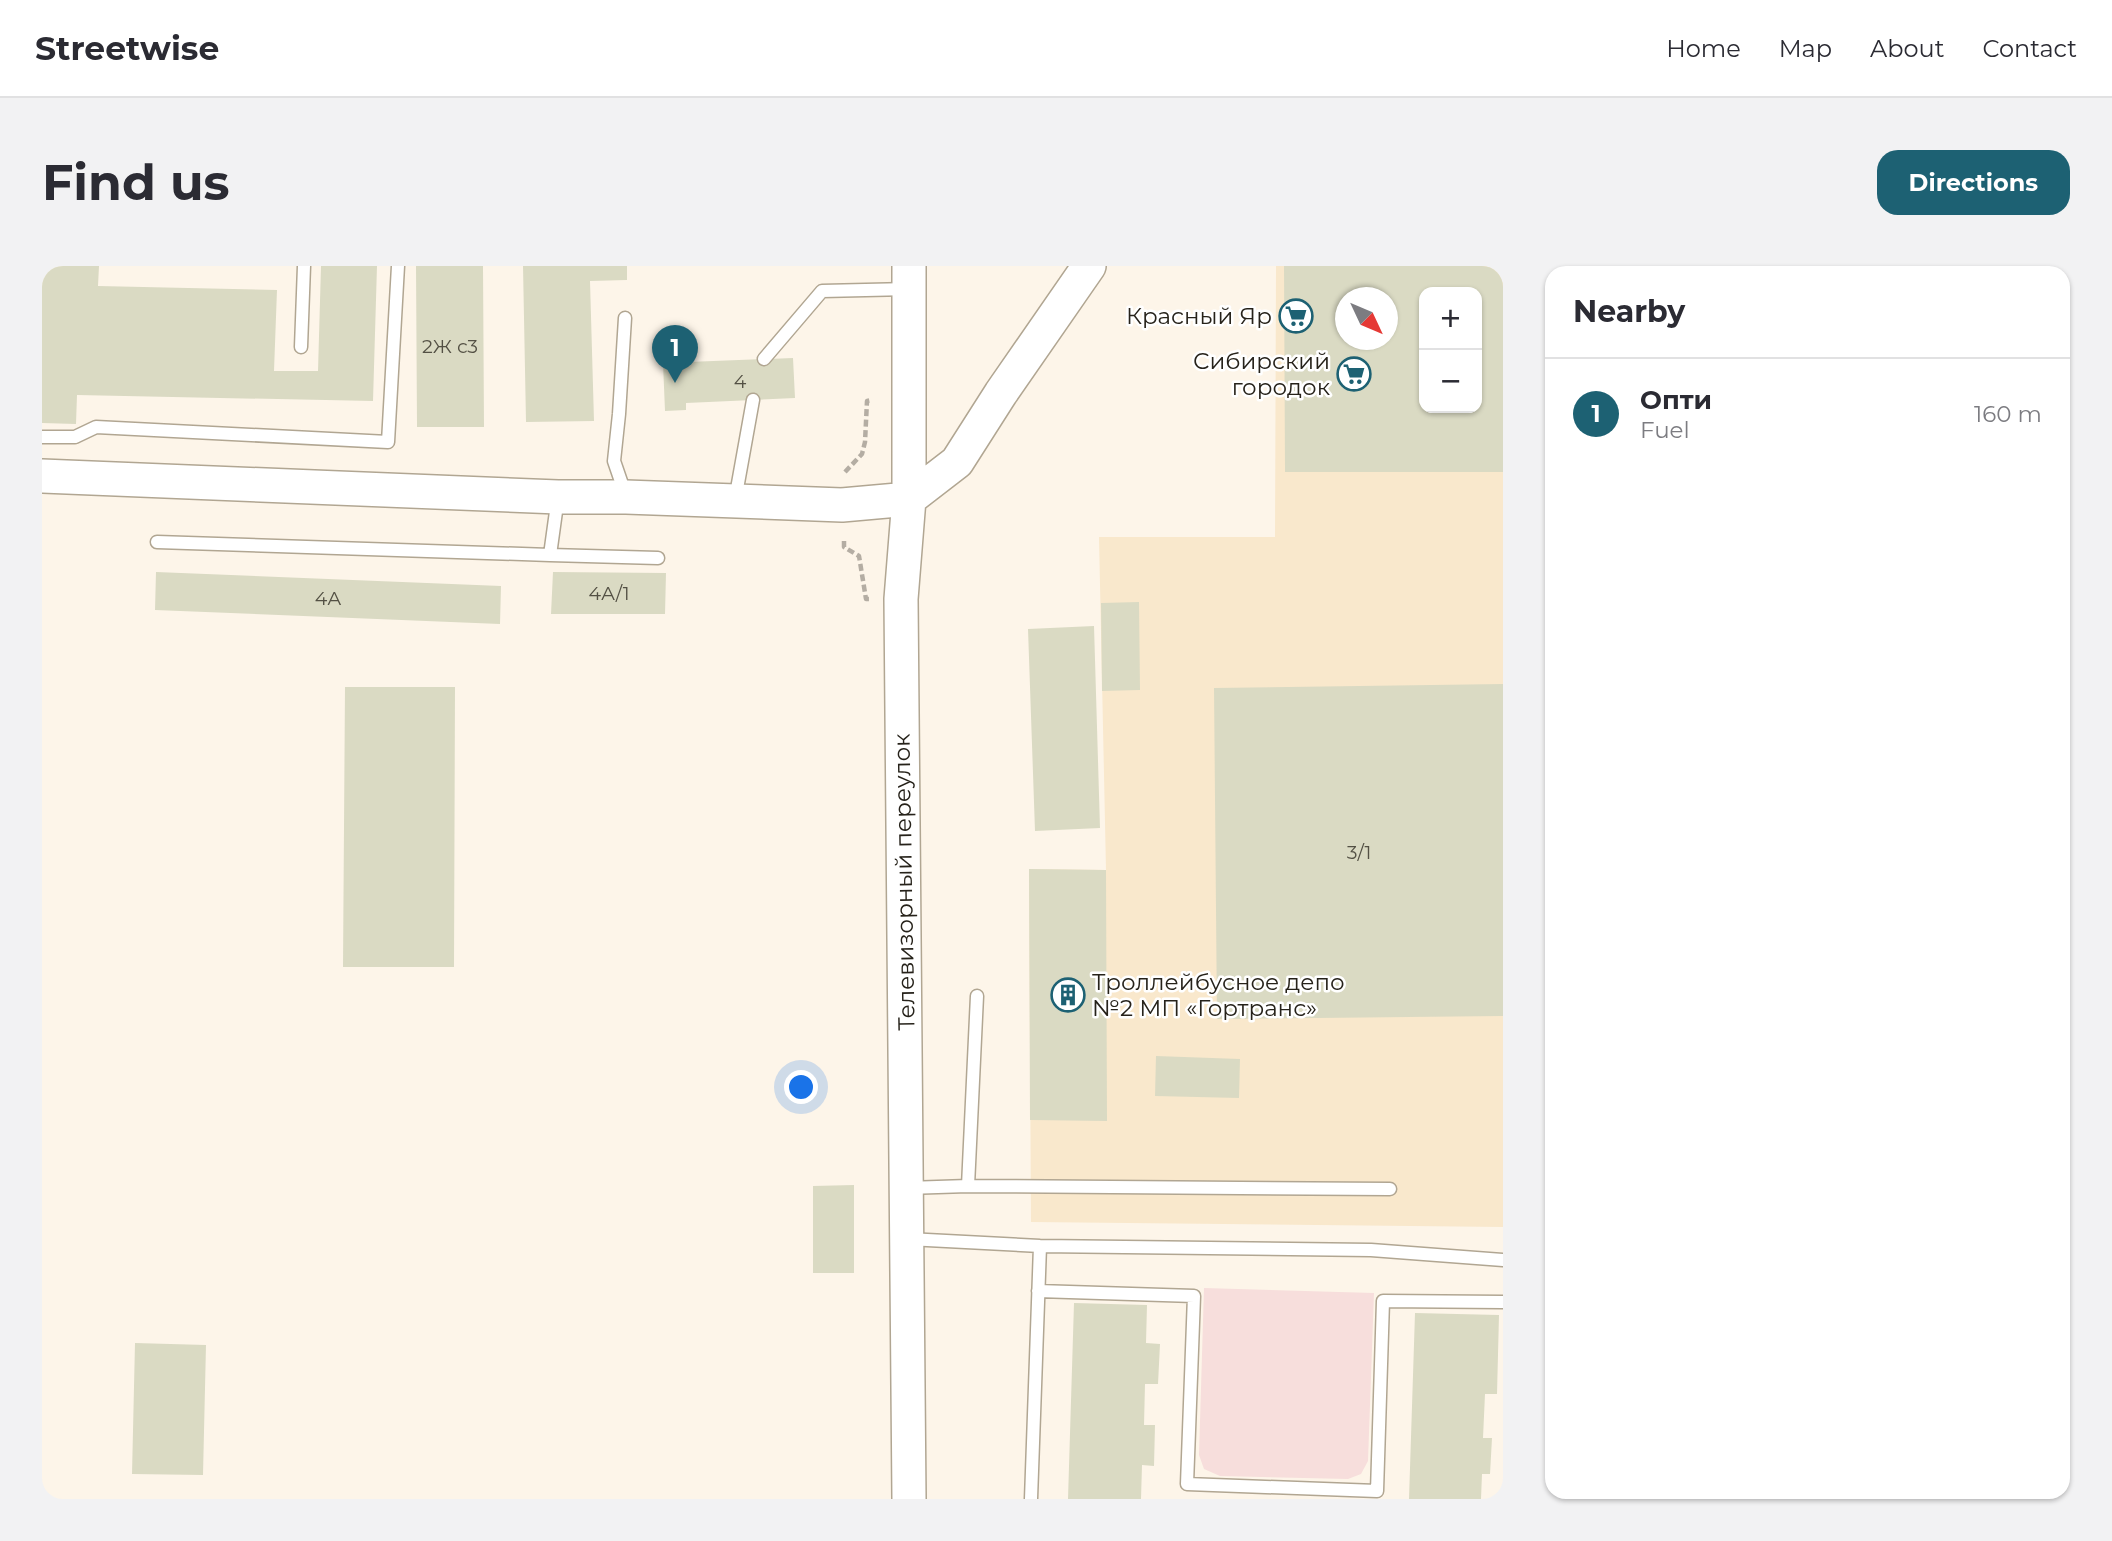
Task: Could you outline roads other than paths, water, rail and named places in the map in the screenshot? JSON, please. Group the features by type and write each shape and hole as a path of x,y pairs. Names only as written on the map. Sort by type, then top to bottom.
{"street":[{"path":"42,477 842,505 909,499 957,462 1089,266"},
{"name":"Телевизорный переулок","path":"909,278 909,499 901,599 909,1499"}],"lane":[{"path":"301,347 304,266"},
{"path":"42,437 75,437 96,427 388,442 398,266"},
{"path":"764,359 822,291 909,278"},
{"path":"625,318 614,461 626,497"},
{"path":"735,500 753,400"},
{"path":"550,555 558,497"},
{"path":"157,542 658,558"},
{"path":"968,1186 977,996"},
{"path":"906,1188 968,1186 1390,1189"},
{"path":"907,1239 1040,1246 1371,1250 1503,1260"},
{"path":"1031,1499 1040,1246"},
{"path":"1038,1291 1194,1296 1187,1484 1377,1490 1383,1301 1503,1302"}],"place":[{"name":"Красный Яр","path":"1296,316"},
{"name":"Сибирский городок","path":"1354,374"},
{"name":"Опти","path":"675,383"},
{"name":"Троллейбусное депо №2 МП «Гортранс»","path":"1068,995"}]}
